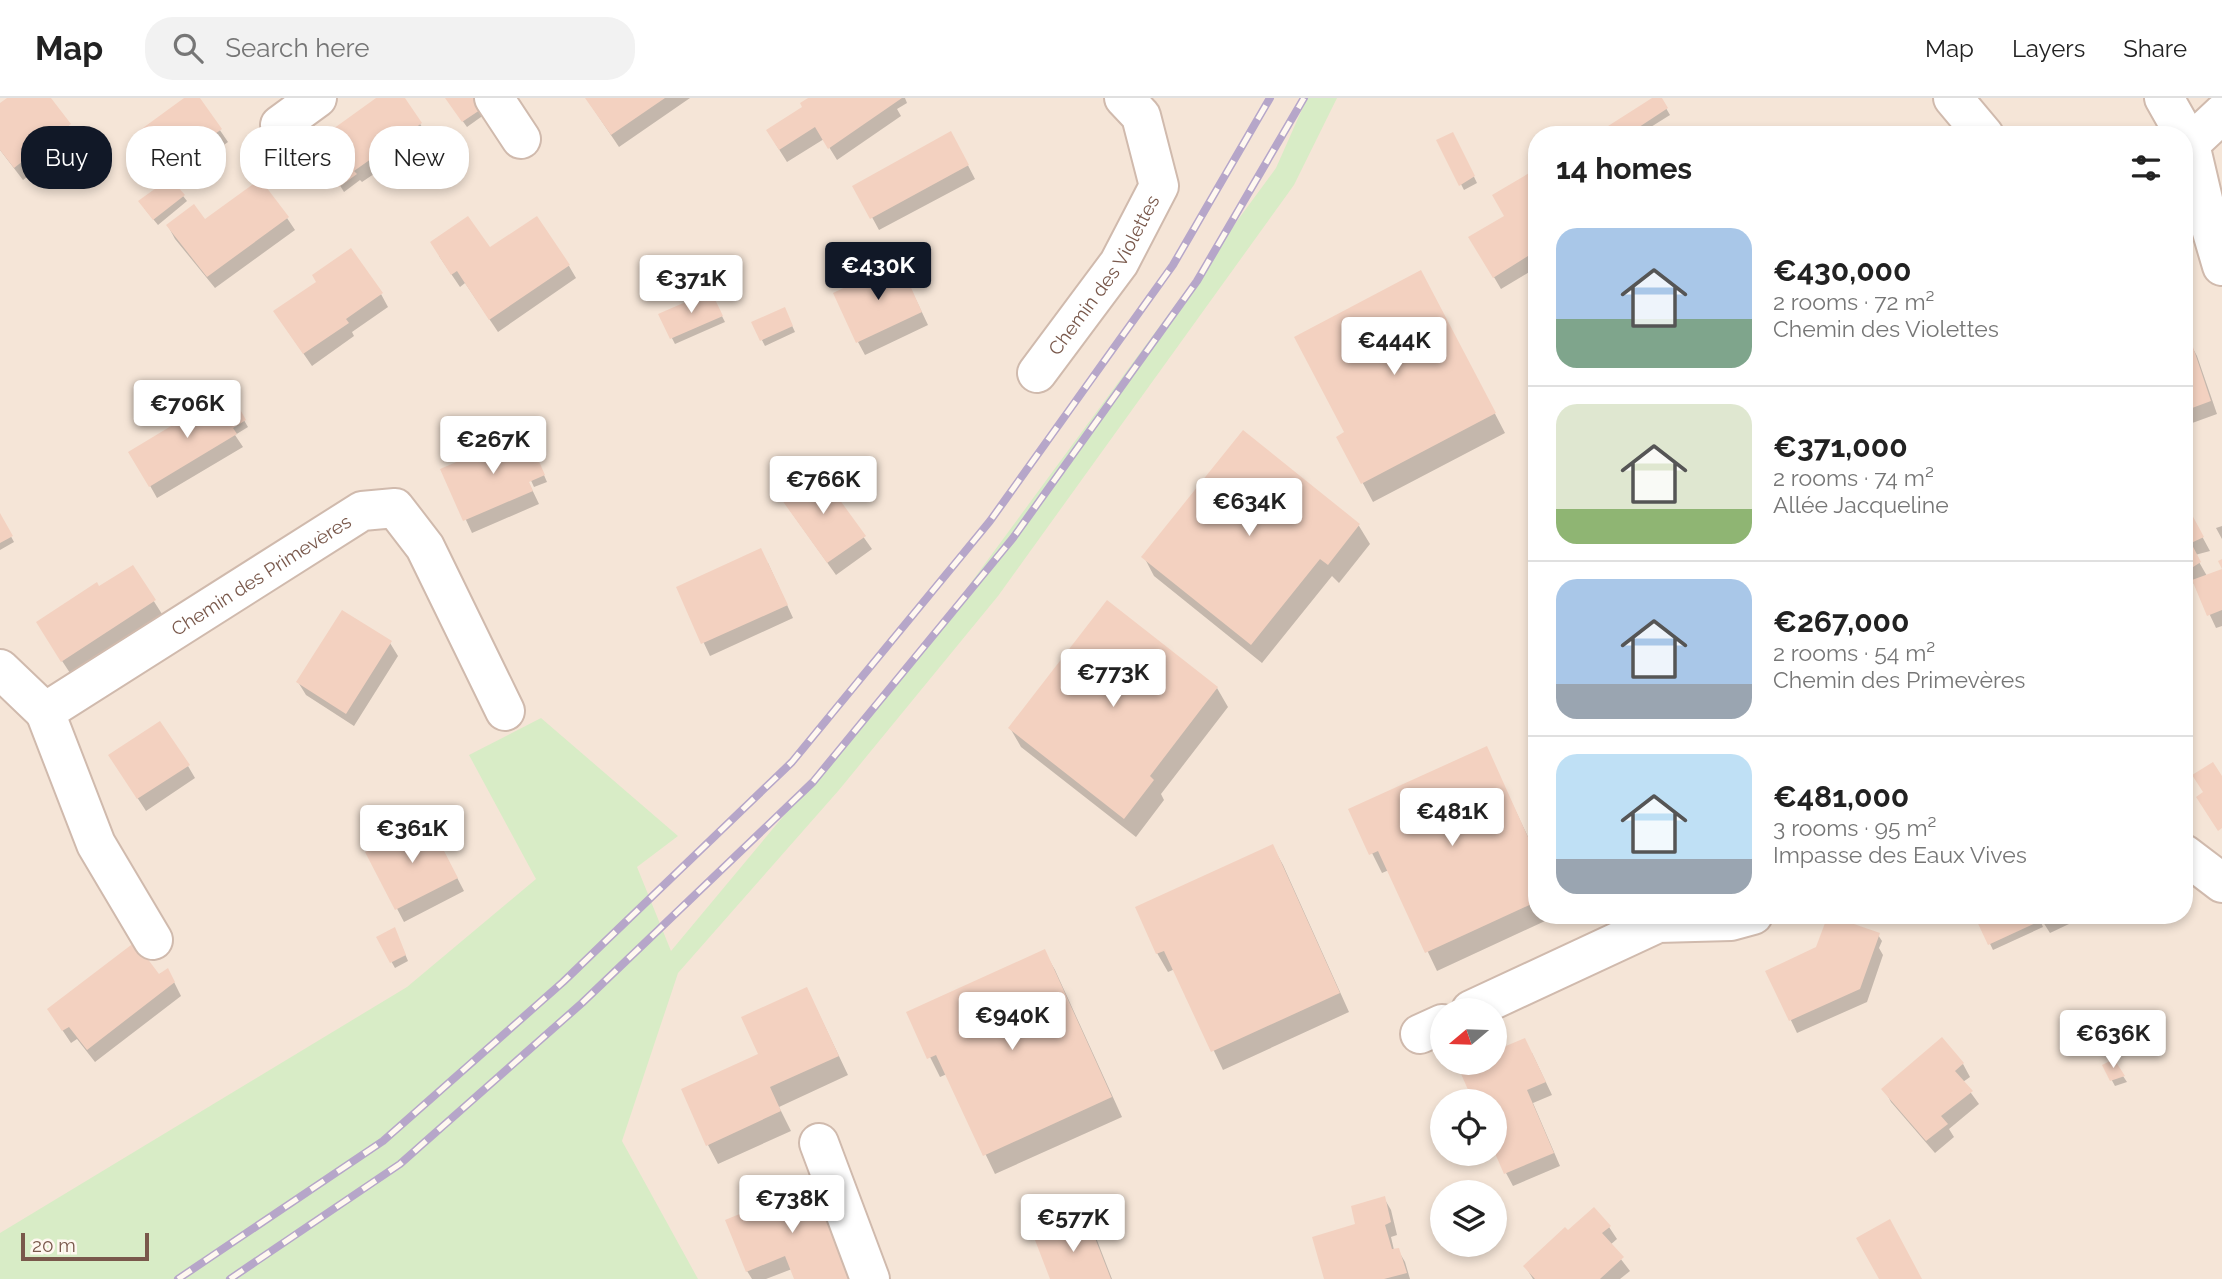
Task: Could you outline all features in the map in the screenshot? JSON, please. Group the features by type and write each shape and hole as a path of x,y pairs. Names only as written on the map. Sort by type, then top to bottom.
{"street":[{"path":"280,125 317,98"},
{"path":"494,98 521,139"},
{"name":"Chemin des Violettes","path":"1037,373 1119,263 1159,186 1141,116 1124,98"},
{"path":"1953,98 1976,126"},
{"path":"2164,98 2178,126"},
{"path":"2193,139 2222,114"},
{"path":"2193,165 2222,266"},
{"name":"Chemin des Primevères","path":"45,712 362,511 395,508 425,547 505,711"},
{"path":"0,669 45,712 96,844 153,940"},
{"path":"2193,861 2222,883"},
{"path":"1496,998 1654,924"},
{"path":"819,1143 870,1279"}],"shaded area":[{"path":"0,98 2222,98 2222,1279 0,1279"}],"green space":[{"path":"1307,98 1337,98 1294,185 998,596 839,790 678,973 622,1141 698,1279 0,1279 0,1233 407,987 536,879 469,755 541,718 678,836 637,867 671,951 917,656 1276,168"}],"building":[{"path":"7,98 51,98 71,124 21,126 21,163 14,168 0,150 0,103"},
{"path":"184,98 200,98 220,126 146,126"},
{"path":"376,98 405,98 422,123 418,126 369,126 369,160 355,170 355,126 337,126"},
{"path":"445,98 480,98 486,106 462,122"},
{"path":"585,98 665,98 611,135"},
{"path":"808,98 902,98 828,149 815,127 779,150 766,130 802,107 800,103"},
{"path":"1652,98 1662,98 1668,108 1641,126 1608,126"},
{"path":"951,131 969,165 870,219 852,186"},
{"path":"1453,132 1475,176 1459,186 1436,140"},
{"path":"1528,174 1528,256 1493,278 1468,237 1504,216 1492,195"},
{"path":"155,189 180,189 185,195 153,220 138,201"},
{"path":"246,189 268,189 289,217 207,277 166,225 194,204 205,219"},
{"path":"468,216 490,247 537,216 570,265 489,320 457,271 451,275 430,242"},
{"path":"351,248 383,293 346,319 349,323 303,354 273,311 316,282 312,275"},
{"path":"899,261 922,312 856,343 833,293"},
{"path":"1421,270 1496,413 1361,484 1336,437 1344,432 1294,337"},
{"path":"711,291 723,316 670,339 658,314"},
{"path":"785,307 793,326 760,341 751,322"},
{"path":"2193,347 2211,401 2193,408"},
{"path":"233,397 246,420 233,428 237,434 149,487 128,452 216,399 220,406"},
{"path":"1243,430 1360,524 1328,565 1320,559 1251,645 1141,557"},
{"path":"526,432 545,475 529,482 533,491 463,521 440,469"},
{"path":"818,470 866,536 827,563 779,496"},
{"path":"0,513 13,536 0,543"},
{"path":"2193,517 2204,537 2193,542"},
{"path":"2193,547 2201,562 2193,567"},
{"path":"761,548 788,605 701,644 676,587"},
{"path":"133,565 156,600 61,662 36,622 97,582 99,586"},
{"path":"2222,569 2222,610 2207,616 2193,580"},
{"path":"1107,600 1218,687 1150,776 1154,780 1124,819 1008,728"},
{"path":"342,610 392,641 346,714 296,682"},
{"path":"160,721 190,765 137,799 108,755"},
{"path":"1487,746 1528,837 1528,906 1425,953 1378,851 1369,855 1348,809"},
{"path":"2213,762 2222,776 2222,828 2218,831 2196,797 2203,792 2193,774"},
{"path":"428,820 458,878 395,910 365,852"},
{"path":"1273,844 1340,993 1211,1052 1164,951 1156,954 1135,907"},
{"path":"1825,924 1854,924 1880,933 1860,989 1789,1021 1765,971 1816,947"},
{"path":"1978,924 2034,924 1988,945"},
{"path":"395,927 406,955 390,963 376,937"},
{"path":"135,942 159,974 168,968 175,982 87,1050 69,1027 62,1031 47,1009"},
{"path":"1045,949 1112,1097 983,1156 936,1055 927,1059 906,1012"},
{"path":"807,987 839,1056 770,1087 781,1111 706,1146 681,1089 758,1054 741,1017"},
{"path":"1942,1037 1964,1063 1955,1071 1973,1091 1941,1116 1948,1124 1926,1141 1881,1089"},
{"path":"1525,1038 1546,1082 1527,1090 1554,1153 1504,1174 1501,1166 1507,1166 1507,1089 1468,1089 1462,1075 1507,1075 1507,1046"},
{"path":"2114,1059 2125,1076 2110,1081 2102,1065"},
{"path":"812,1174 854,1279 794,1279 785,1256 746,1272 725,1220 791,1193 788,1184"},
{"path":"1385,1196 1391,1222 1385,1225 1392,1249 1399,1248 1407,1273 1384,1279 1324,1279 1312,1237 1355,1224 1351,1206"},
{"path":"1594,1207 1611,1226 1602,1233 1624,1257 1600,1279 1535,1279 1523,1266 1565,1227 1568,1230"},
{"path":"1890,1219 1922,1279 1879,1279 1856,1238"},
{"path":"1088,1220 1111,1279 1050,1279 1035,1240"}],"railway":[{"path":"178,1279 383,1141 563,982 792,762 990,521 1173,265 1270,98"},
{"path":"230,1279 400,1164 582,1003 813,782 1013,538 1197,281 1304,98"}]}
